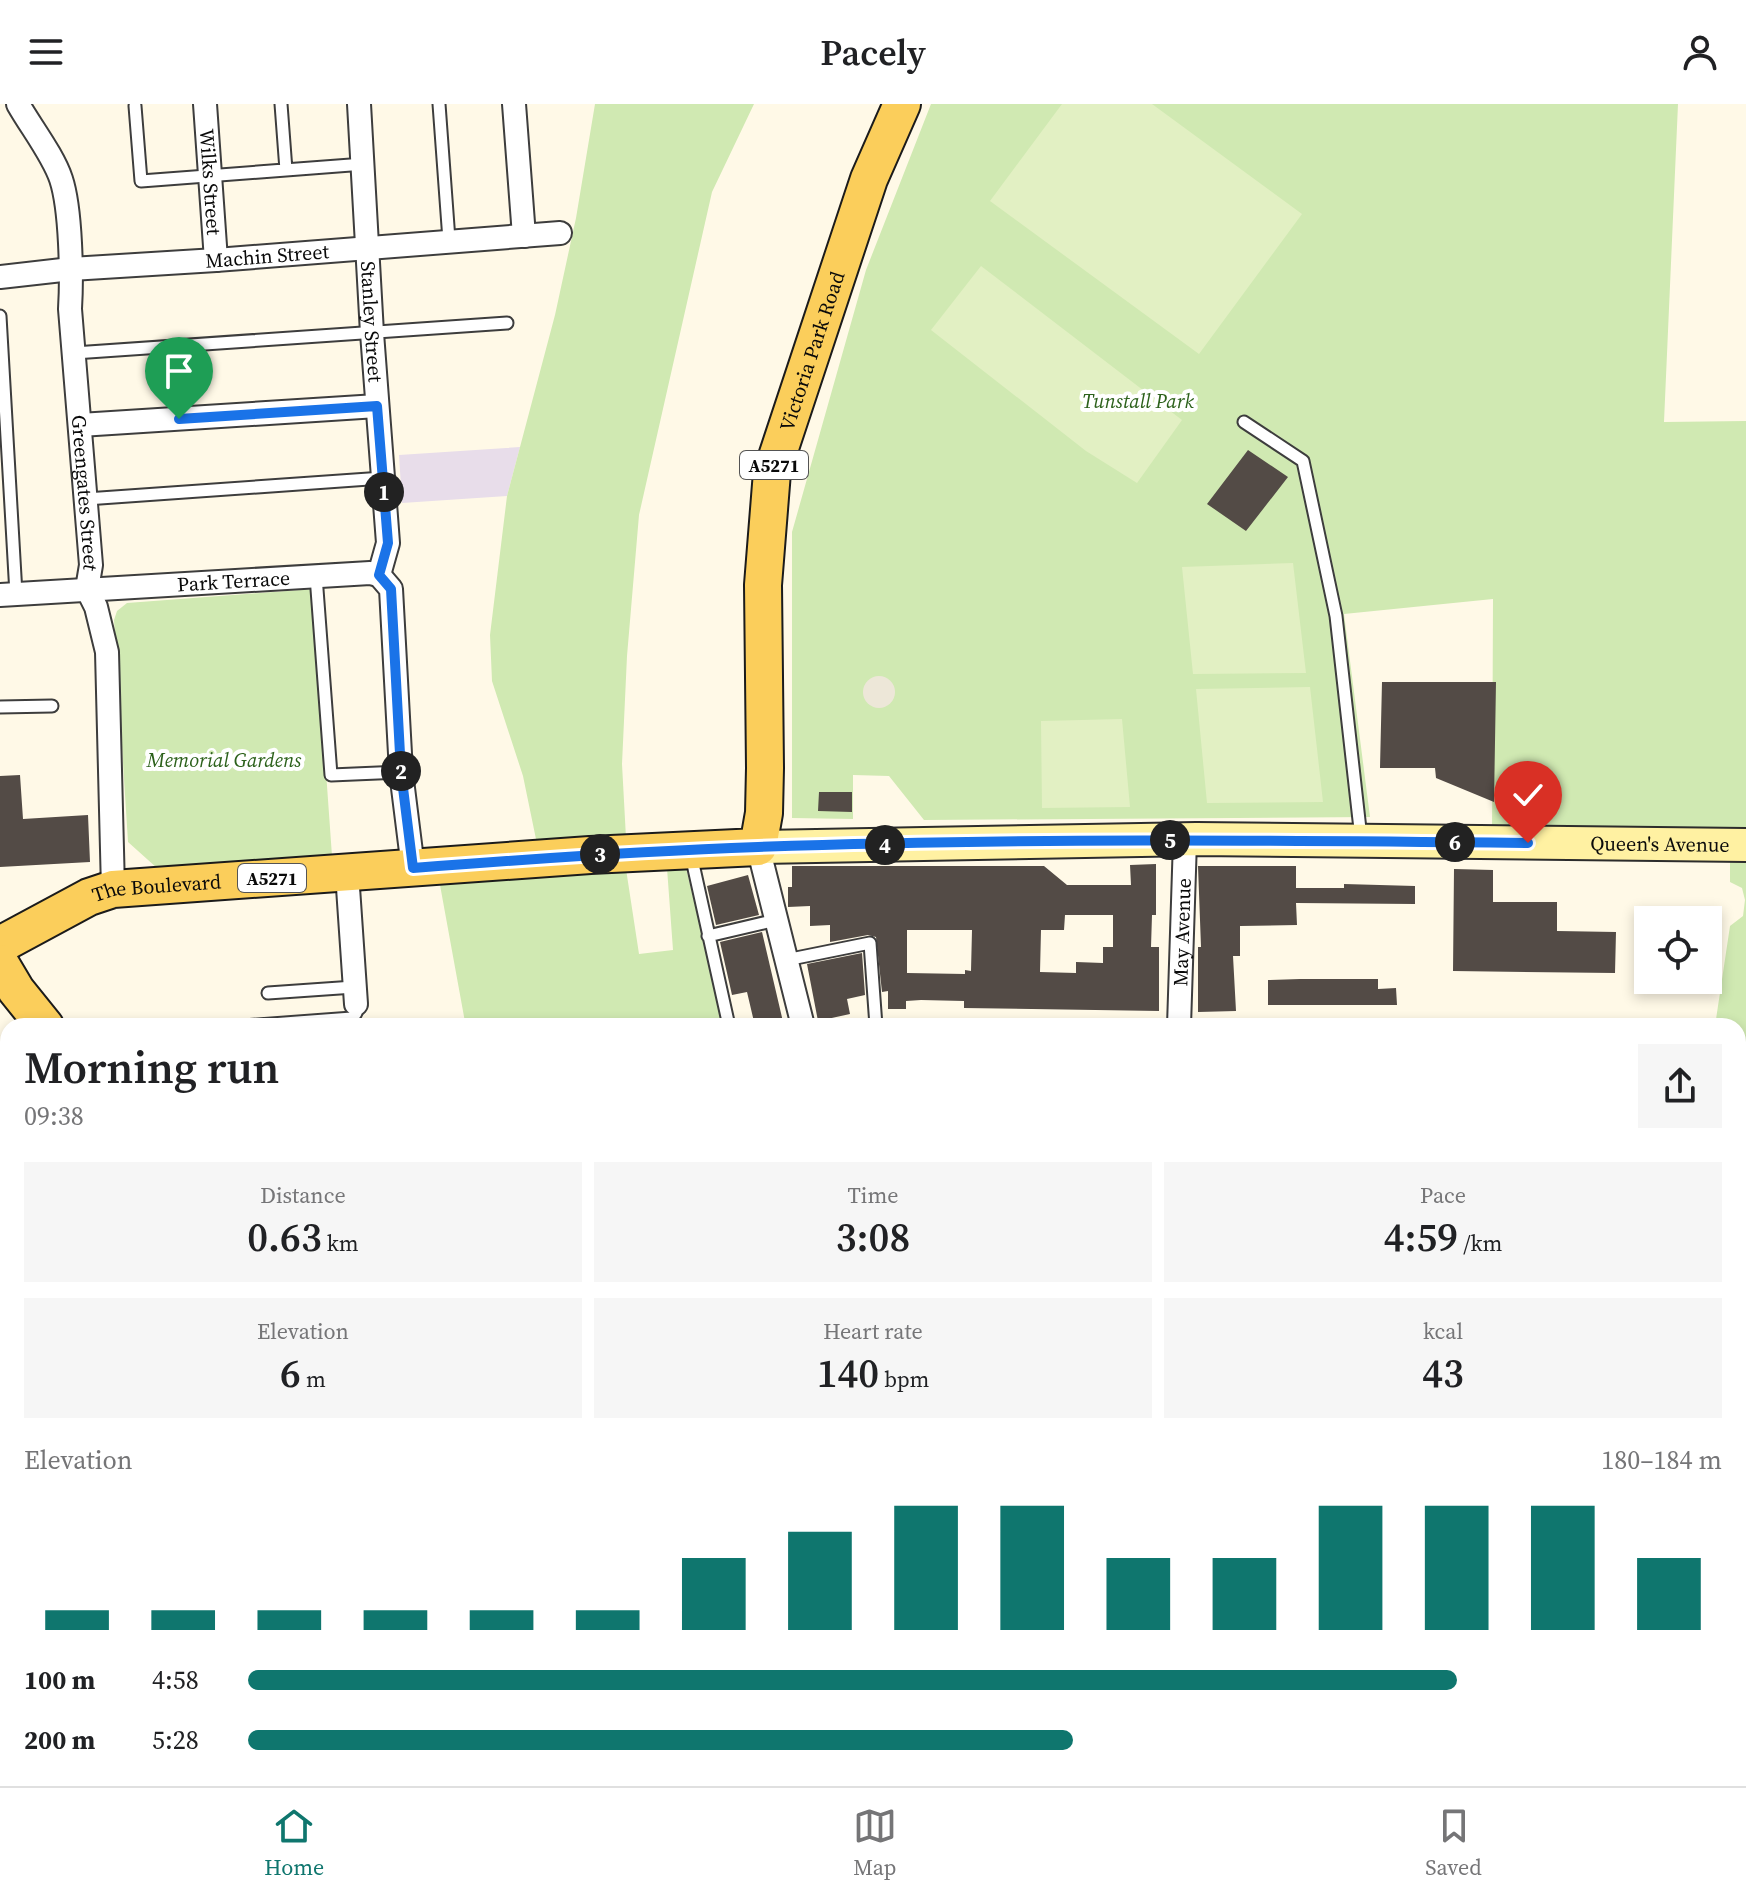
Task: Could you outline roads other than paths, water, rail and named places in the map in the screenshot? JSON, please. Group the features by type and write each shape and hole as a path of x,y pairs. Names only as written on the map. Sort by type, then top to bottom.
{"main road":[{"name":"Victoria Park Road","path":"758,847 764,813 765,768 763,585 772,472 869,179 902,104"},
{"name":"The Boulevard","path":"0,945 89,897 113,889 574,856 758,847"},
{"path":"0,963 39,1018"}],"street":[{"name":"Greengates Street","path":"18,104 61,178 71,269 70,309 91,565 87,589 96,607 107,652 113,889"},
{"name":"Wilks Street","path":"205,104 216,260"},
{"name":"Stanley Street","path":"359,104 388,543 379,575"},
{"path":"514,104 524,236"},
{"name":"Machin Street","path":"0,277 71,269 560,233"},
{"path":"80,425 377,406"},
{"name":"Park Terrace","path":"8,595 370,573 379,575"},
{"path":"379,575 391,589 401,772 413,868"},
{"name":"Queen's Avenue","path":"758,847 1185,840 1744,845"},
{"name":"May Avenue","path":"1179,1018 1185,840"},
{"path":"758,847 801,1018"},
{"path":"347,873 355,996"}],"lane":[{"path":"281,104 286,170"},
{"path":"439,104 449,240"},
{"path":"135,106 141,181 364,164"},
{"path":"0,316 8,595"},
{"path":"74,353 507,323"},
{"path":"1244,422 1303,461 1336,616 1361,842"},
{"path":"86,499 383,478"},
{"path":"316,576 331,775 401,772"},
{"path":"0,707 52,706"},
{"path":"690,850 727,1018"},
{"path":"708,936 776,920"},
{"path":"786,960 870,943 875,1018"},
{"path":"268,993 355,996 356,1013 352,1018"}],"park label":[{"name":"Tunstall Park","path":"1138,401"},
{"name":"Memorial Gardens","path":"224,760"}]}
